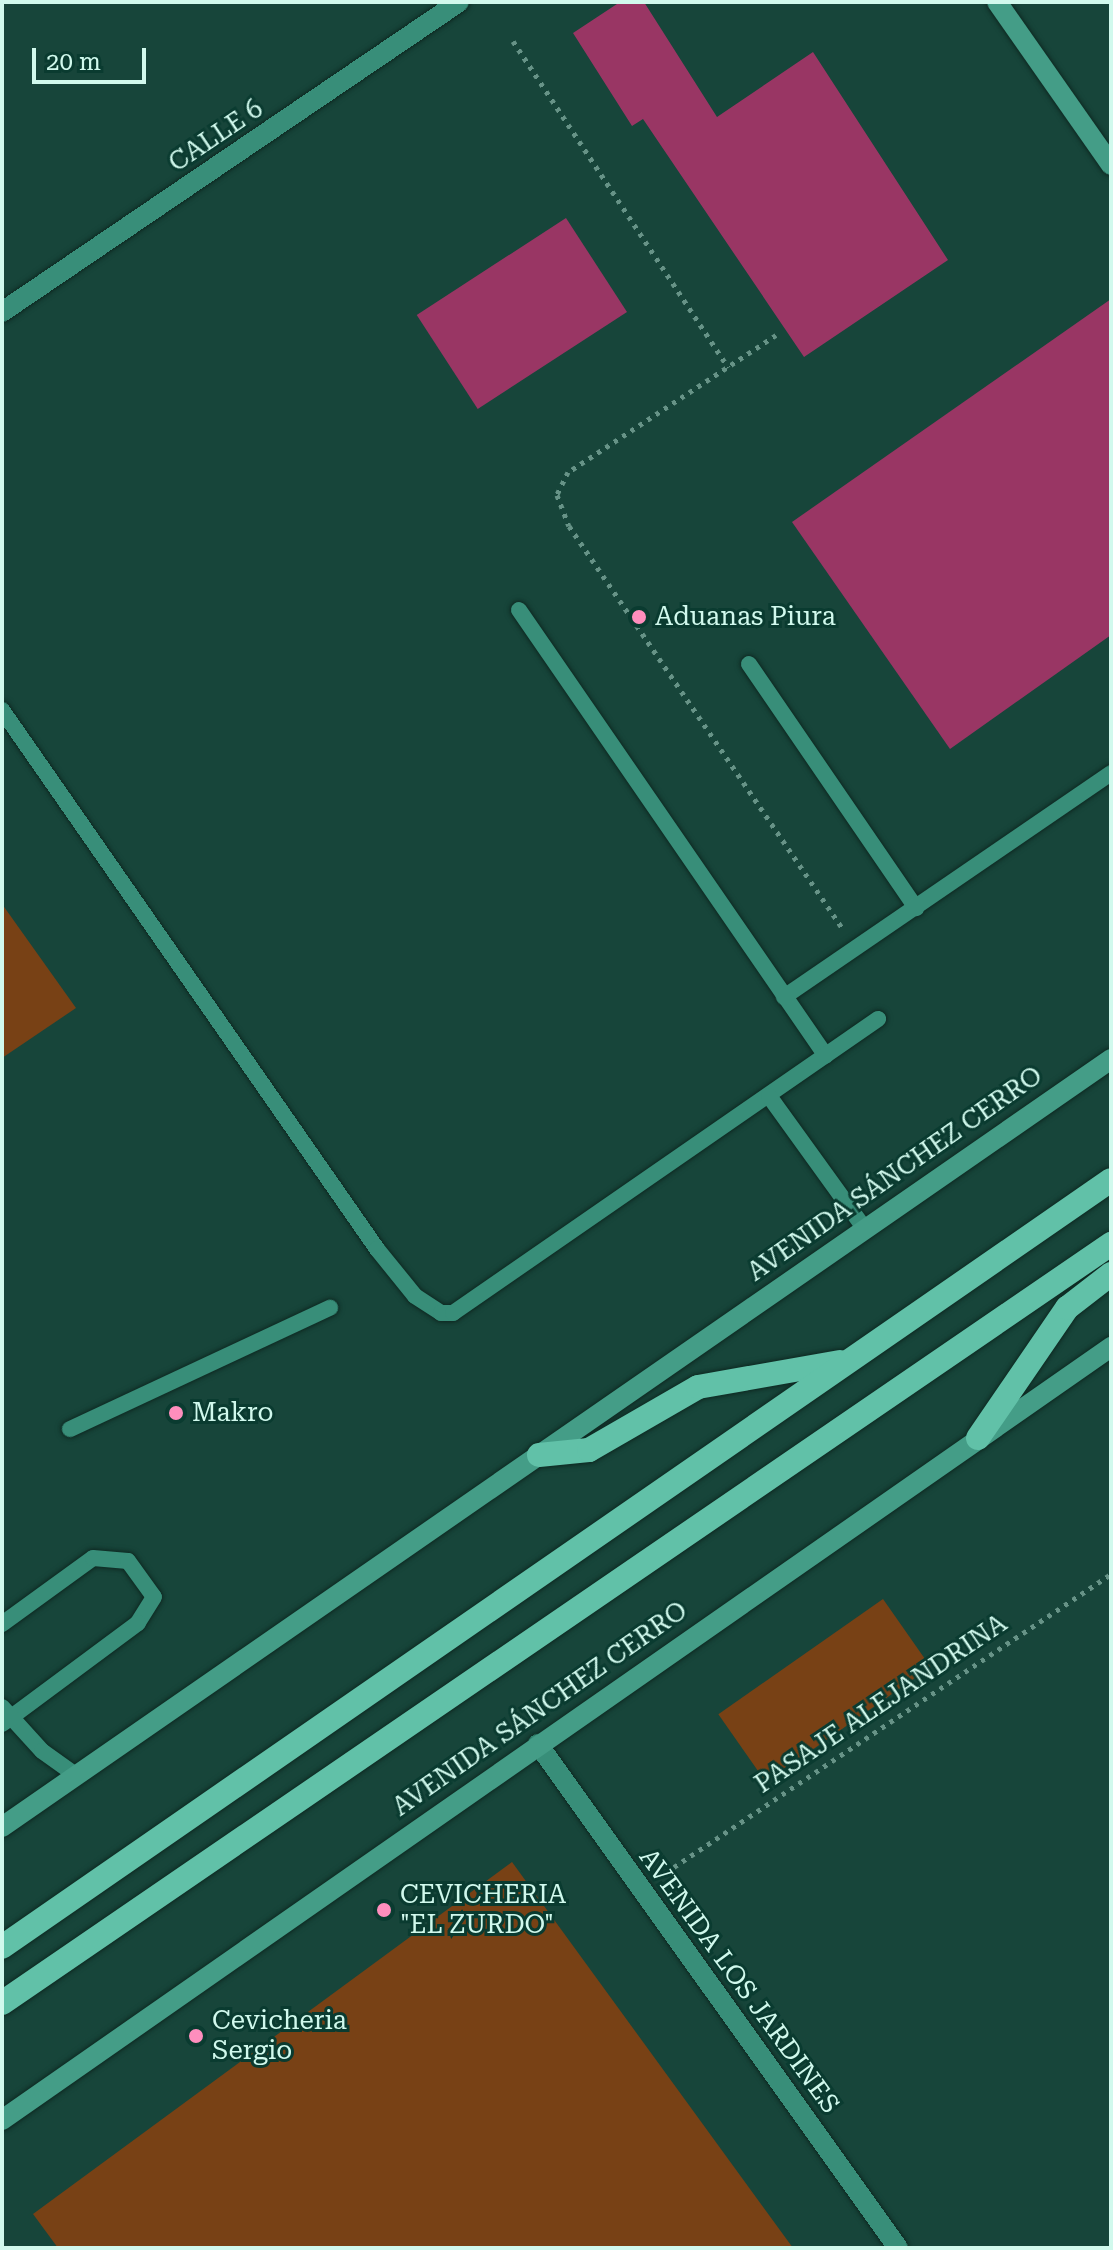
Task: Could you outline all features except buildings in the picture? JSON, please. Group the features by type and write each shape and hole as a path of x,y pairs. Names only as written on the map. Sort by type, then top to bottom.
{"highway":[{"path":"2,1947 1111,1180"},
{"path":"2,2003 1111,1244"},
{"path":"978,1438 1067,1308 1111,1274"},
{"path":"539,1455 589,1450 698,1387 847,1361"}],"main road":[{"path":"997,2 1111,165"},
{"name":"AVENIDA SÁNCHEZ CERRO","path":"2,1827 1111,1059"},
{"name":"AVENIDA SÁNCHEZ CERRO","path":"2,2120 1111,1347"}],"street":[{"name":"CALLE 6","path":"2,312 459,2"},
{"name":"AVENIDA LOS JARDINES","path":"538,1744 898,2248"}],"lane":[{"path":"519,610 826,1056"},
{"path":"749,664 916,908"},
{"path":"2,710 377,1249 429,1307 453,1313 878,1019"},
{"path":"784,997 1111,773"},
{"path":"769,1096 865,1229"},
{"path":"70,1429 330,1308"},
{"path":"2,1624 93,1558 128,1561 154,1597 138,1623 5,1716 77,1776"}],"path":[{"path":"513,41 728,367"},
{"path":"776,335 568,472 557,495 569,526 856,948"},
{"name":"PASAJE ALEJANDRINA","path":"674,1867 1111,1574"}],"shaded area":[{"path":"2,904 76,1008 2,1058"},
{"path":"883,1599 931,1667 766,1782 718,1714"},
{"path":"512,1862 793,2248 58,2248 33,2214"}],"place":[{"name":"Aduanas Piura","path":"639,617"},
{"name":"Makro","path":"176,1413"},
{"name":"CEVICHERIA \"EL ZURDO\"","path":"384,1910"},
{"name":"Cevicheria Sergio","path":"196,2036"}]}
